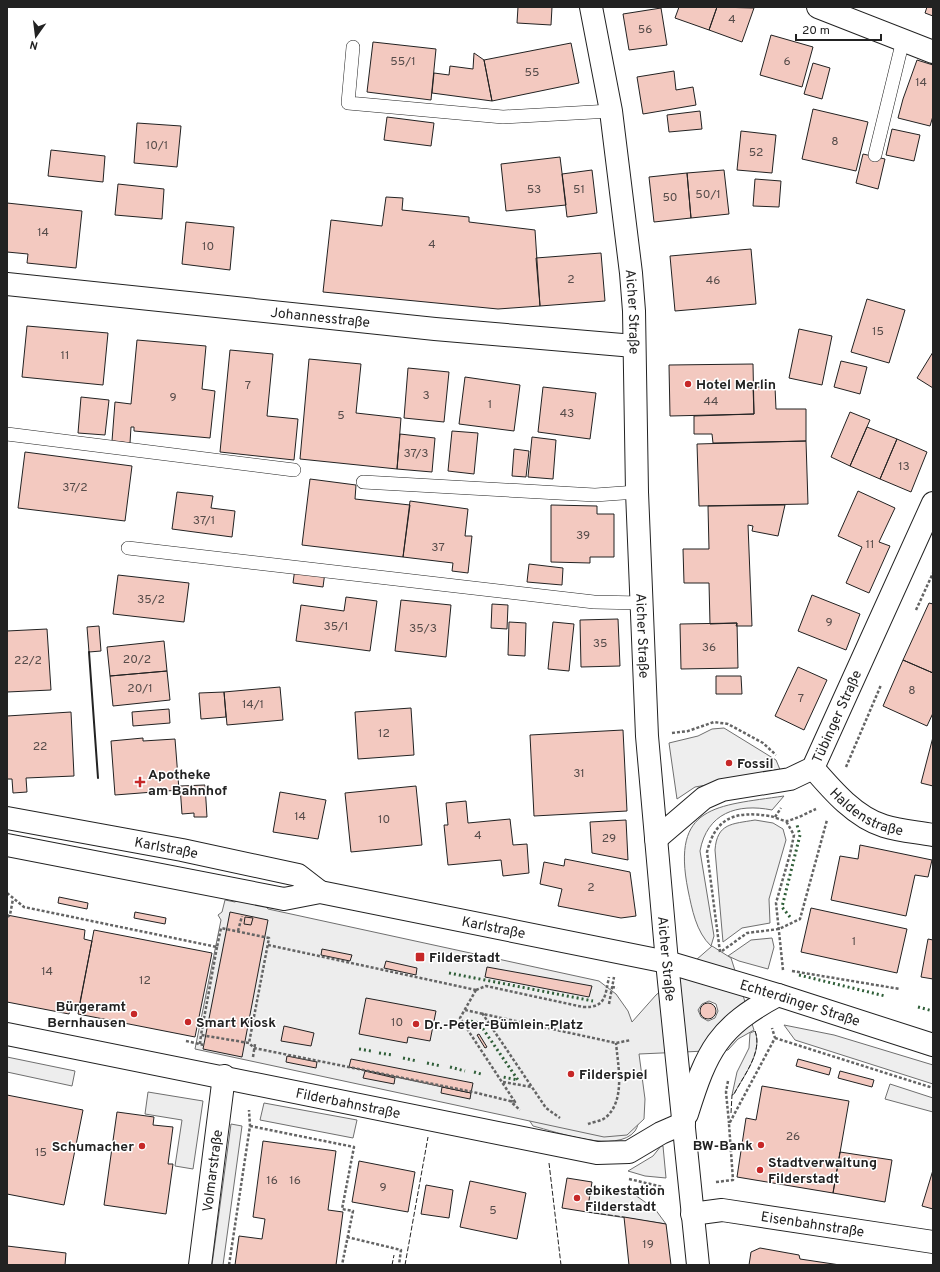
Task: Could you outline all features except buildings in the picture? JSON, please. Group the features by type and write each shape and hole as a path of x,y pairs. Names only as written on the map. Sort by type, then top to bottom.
{"main road":[{"name":"Aicher Straße","path":"591,7 611,111 631,273 637,492 647,736 698,1265"},
{"path":"818,7 933,52"},
{"name":"Johannesstraße","path":"7,284 451,331 634,346"},
{"name":"Tübinger Straße","path":"656,839 704,798 722,790 790,779 813,768 933,503"},
{"name":"Haldenstraße","path":"813,768 835,794 861,814 884,826 933,835"},
{"name":"Karlstraße","path":"7,818 182,850 298,875 320,892 615,962 668,962"},
{"path":"66,857 60,853 56,846 57,840 62,835 81,831"},
{"name":"Karlstraße","path":"7,845 284,899 320,892"},
{"path":"174,878 187,867 182,850"},
{"name":"Echterdinger Straße","path":"668,962 778,994 933,1045"},
{"path":"684,1123 699,1077 711,1050 732,1024 754,1008 778,994"},
{"name":"Filderbahnstraße","path":"7,1034 224,1076 597,1153 629,1152 661,1133 684,1123"},
{"name":"Volmarstraße","path":"200,1265 224,1076"},
{"name":"Eisenbahnstraße","path":"692,1214 722,1210 785,1218 933,1242"}],"lane":[{"path":"875,155 902,40"},
{"path":"353,48 348,102 503,117 611,111"},
{"path":"7,434 294,470"},
{"path":"362,482 595,495 637,492"},
{"path":"128,548 594,602 641,603"}],"path":[{"path":"913,615 933,573"},
{"path":"835,794 884,679"},
{"path":"647,736 688,731 714,722 728,724 763,743 780,758 790,779"},
{"path":"817,808 786,821 754,814 735,816 721,823 711,836 707,852 720,952 747,933 779,929 800,919 825,834 828,818"},
{"path":"778,994 784,969 776,903 794,835 786,821"},
{"path":"7,893 24,907 217,947"},
{"path":"7,917 10,915 14,899"},
{"path":"200,1044 221,928 269,938 249,1043"},
{"path":"268,945 476,990 486,986 583,1007 595,1008 602,1003 615,962"},
{"path":"609,1004 615,962"},
{"path":"791,970 900,989"},
{"path":"612,987 617,988"},
{"path":"202,1035 249,1043 254,1048 473,1092 515,1102 460,1018 476,990"},
{"path":"465,1010 616,1043 631,1040"},
{"path":"482,1013 546,1108 564,1121"},
{"path":"775,1038 933,1088"},
{"path":"186,1041 204,1045"},
{"path":"586,1124 604,1119 612,1112 617,1099 619,1085 616,1043"},
{"path":"729,1078 726,1092 729,1124"},
{"path":"229,1265 250,1126 248,1081"},
{"path":"503,1082 532,1087"},
{"path":"250,1126 354,1147 342,1209 352,1211 342,1265"},
{"path":"347,1237 401,1250 399,1265"}],"shaded area":[{"path":"724,728 776,760 781,772 695,787 677,799 669,743 698,736 712,729"},
{"path":"784,796 772,810 747,808 726,814 717,819 709,828 704,838 700,851 714,936 711,946 698,927 688,890 684,862 686,841 693,826 704,815 719,808 738,803"},
{"path":"755,820 773,823 783,829 786,840 769,899 770,923 742,928 723,942 715,850 716,841 719,834 727,826"},
{"name":"Dr.-Peter-Bümlein-Platz","path":"252,889 268,909 599,981 616,994 628,1011 632,1022 656,995 712,946 731,958 754,1030 738,1039 728,1050 639,1054 645,1099 644,1119 627,1135 604,1137 195,1049 221,920 218,915 222,912 225,900 235,902","holes":["709,1001 716,1004 718,1011 715,1018 708,1021 701,1017 698,1010 702,1004"]},
{"path":"772,938 774,947 768,969 739,961 728,956 751,940"},
{"path":"784,1025 834,1035 933,1065 933,1084 795,1040"},
{"path":"755,1031 757,1039 755,1055 734,1094 732,1095 737,1072 749,1048 750,1033"},
{"path":"7,1057 75,1071 72,1086 7,1072"},
{"path":"890,1084 933,1098 933,1112 885,1099"},
{"path":"509,1089 640,1116 637,1128 626,1138 615,1141 601,1141 557,1133 533,1126"},
{"path":"148,1092 203,1101 193,1169 175,1166 182,1120 145,1114"},
{"path":"264,1103 357,1120 353,1138 260,1120"},
{"path":"231,1124 242,1126 223,1265 212,1265"},
{"path":"661,1146 663,1146 666,1178 645,1176 628,1171 653,1156"},
{"path":"591,1188 635,1195 655,1209 666,1224 587,1212"}],"hedge":[{"path":"790,917 782,907 800,835 797,825"},
{"path":"449,973 593,1001"},
{"path":"799,975 885,996"},
{"path":"918,1007 933,1011"},
{"path":"466,1020 479,1023 518,1080 503,1077"},
{"path":"359,1049 371,1051"},
{"path":"379,1053 392,1055"},
{"path":"403,1058 417,1061"},
{"path":"427,1063 441,1066"},
{"path":"450,1067 465,1071"},
{"path":"474,1072 481,1074"}],"fence":[{"path":"731,1113 732,1095 734,1094 755,1055 757,1039 755,1031"},
{"path":"405,1265 428,1137"},
{"path":"549,1163 561,1265"},
{"path":"587,1212 624,1217"},
{"path":"392,1265 394,1255"}],"wall":[{"path":"89,652 98,778"}],"place":[{"name":"Hotel Merlin","path":"688,384"},
{"name":"Fossil","path":"729,763"},
{"name":"Apotheke am Bahnhof","path":"140,782"},
{"name":"Filderstadt","path":"420,957"},
{"name":"Bürgeramt Bernhausen","path":"134,1014"},
{"name":"Smart Kiosk","path":"188,1022"},
{"name":"Dr.-Peter-Bümlein-Platz","path":"416,1024"},
{"name":"Filderspiel","path":"571,1074"},
{"name":"BW-Bank","path":"761,1145"},
{"name":"Schumacher","path":"142,1146"},
{"name":"Stadtverwaltung Filderstadt","path":"760,1170"},
{"name":"ebikestation Filderstadt","path":"577,1198"}]}
